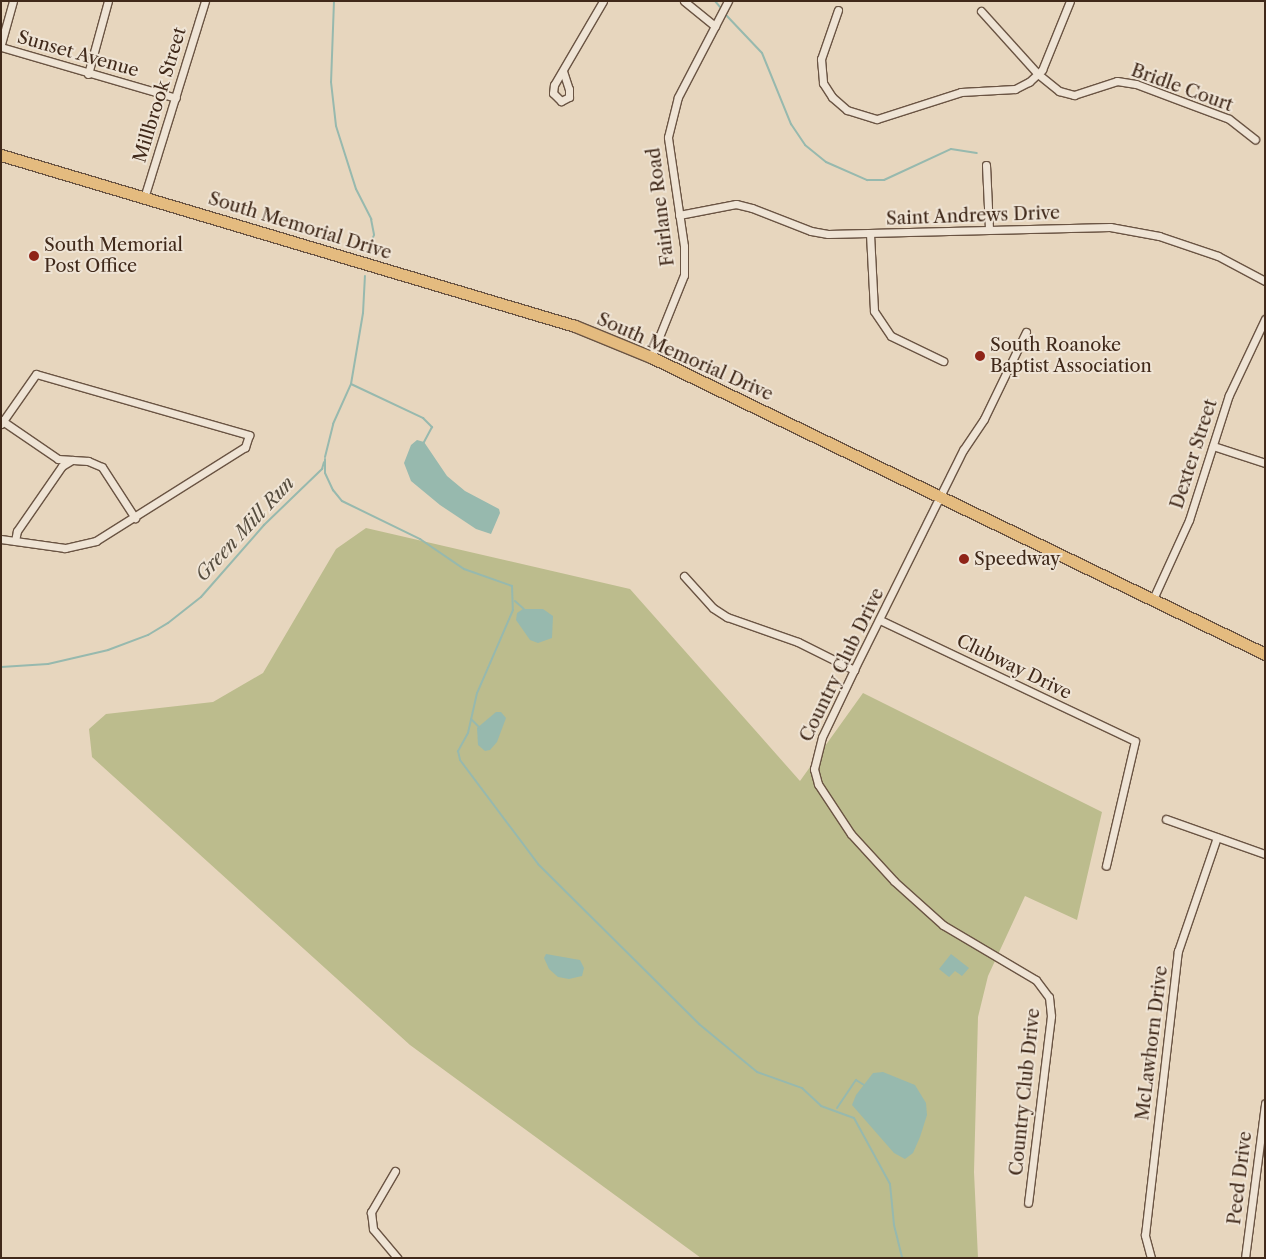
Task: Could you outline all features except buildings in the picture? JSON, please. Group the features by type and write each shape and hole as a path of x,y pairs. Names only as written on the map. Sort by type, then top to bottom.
{"main road":[{"name":"South Memorial Drive","path":"1,156 575,326 651,357 1265,654"}],"street":[{"path":"1,46 13,1"},
{"path":"88,74 108,1"},
{"name":"Millbrook Street","path":"144,198 205,1"},
{"path":"563,71 603,1"},
{"path":"684,1 715,26"},
{"name":"Fairlane Road","path":"651,357 684,275 684,246 668,137 678,97 728,1"},
{"path":"838,10 821,59 823,83 832,97 864,118 877,119 961,92 1015,89 1038,74 1053,47 1070,1"},
{"name":"Bridle Court","path":"981,12 1038,74 1059,91 1074,95 1116,81 1136,84 1229,119 1255,139"},
{"name":"Sunset Avenue","path":"1,46 88,74 176,98"},
{"path":"986,165 988,228"},
{"name":"Saint Andrews Drive","path":"679,215 736,204 752,208 811,232 870,234 988,228 1110,227 1159,236 1218,256 1265,281"},
{"path":"870,234 874,311 891,336 943,361"},
{"name":"Dexter Street","path":"1153,599 1189,520 1229,396 1265,319"},
{"name":"Country Club Drive","path":"1026,332 940,497 854,670 817,749 814,769 818,784 851,834 916,902 954,932 1036,980 1050,1001 1051,1016 1028,1203"},
{"path":"1,539 65,548 96,540 136,518 245,447 249,435 36,374 2,422 58,459 72,460 102,467 136,518"},
{"path":"1213,446 1265,463"},
{"path":"15,541 17,531 62,466 72,460"},
{"path":"684,576 707,602 727,617 798,642 854,670"},
{"name":"Clubway Drive","path":"880,620 1135,741 1106,866"},
{"path":"1166,819 1265,854"},
{"name":"McLawhorn Drive","path":"1151,1258 1144,1235 1178,951 1217,837"},
{"name":"Peed Drive","path":"1245,1258 1265,1105"},
{"path":"396,1171 371,1212 373,1229 397,1258"}],"green space":[{"path":"366,528 630,589 800,781 863,693 1102,812 1077,920 1025,896 988,976 978,1017 974,1172 978,1258 701,1258 410,1045 92,757 89,729 106,714 213,702 263,673 336,549"}],"water":[{"path":"417,440 424,442 447,476 465,491 499,509 500,513 491,534 476,529 440,505 411,481 404,463 411,445"},
{"path":"523,609 543,609 553,616 552,638 538,643 530,640 516,620 517,613"},
{"path":"496,712 501,712 506,718 497,742 490,750 485,751 478,745 477,728"},
{"path":"546,954 580,960 584,968 582,976 569,979 558,977 549,969 544,958"},
{"path":"951,954 969,968 962,976 955,971 949,977 939,969"},
{"path":"883,1072 915,1085 926,1103 927,1115 920,1137 913,1153 905,1159 894,1153 852,1105 856,1095 873,1073"}],"waterway":[{"name":"Green Mill Run","path":"334,1 331,82 336,126 356,189 371,219 374,235 367,252"},
{"path":"715,1 720,7"},
{"path":"726,15 762,53 791,124 805,145 826,162 867,180 884,180 951,149 977,153"},
{"name":"Green Mill Run","path":"325,457 333,424 351,384 363,313 365,276"},
{"path":"351,384 423,418 432,427 423,444"},
{"path":"325,459 325,473 333,490 342,501 420,539 464,569 512,586 513,610 477,693 468,733 458,751 460,760 538,864 699,1024 757,1072 802,1088 821,1106 854,1118 890,1184 894,1225 902,1258"},
{"name":"Green Mill Run","path":"1,667 48,664 108,650 148,635 168,623 201,597 264,525 322,469 324,462"},
{"path":"515,601 524,609"},
{"path":"471,719 480,728"},
{"path":"837,1108 856,1080 864,1085"}],"place":[{"name":"South Memorial Post Office","path":"34,256"},
{"name":"South Roanoke Baptist Association","path":"980,356"},
{"name":"Speedway","path":"964,559"}]}
